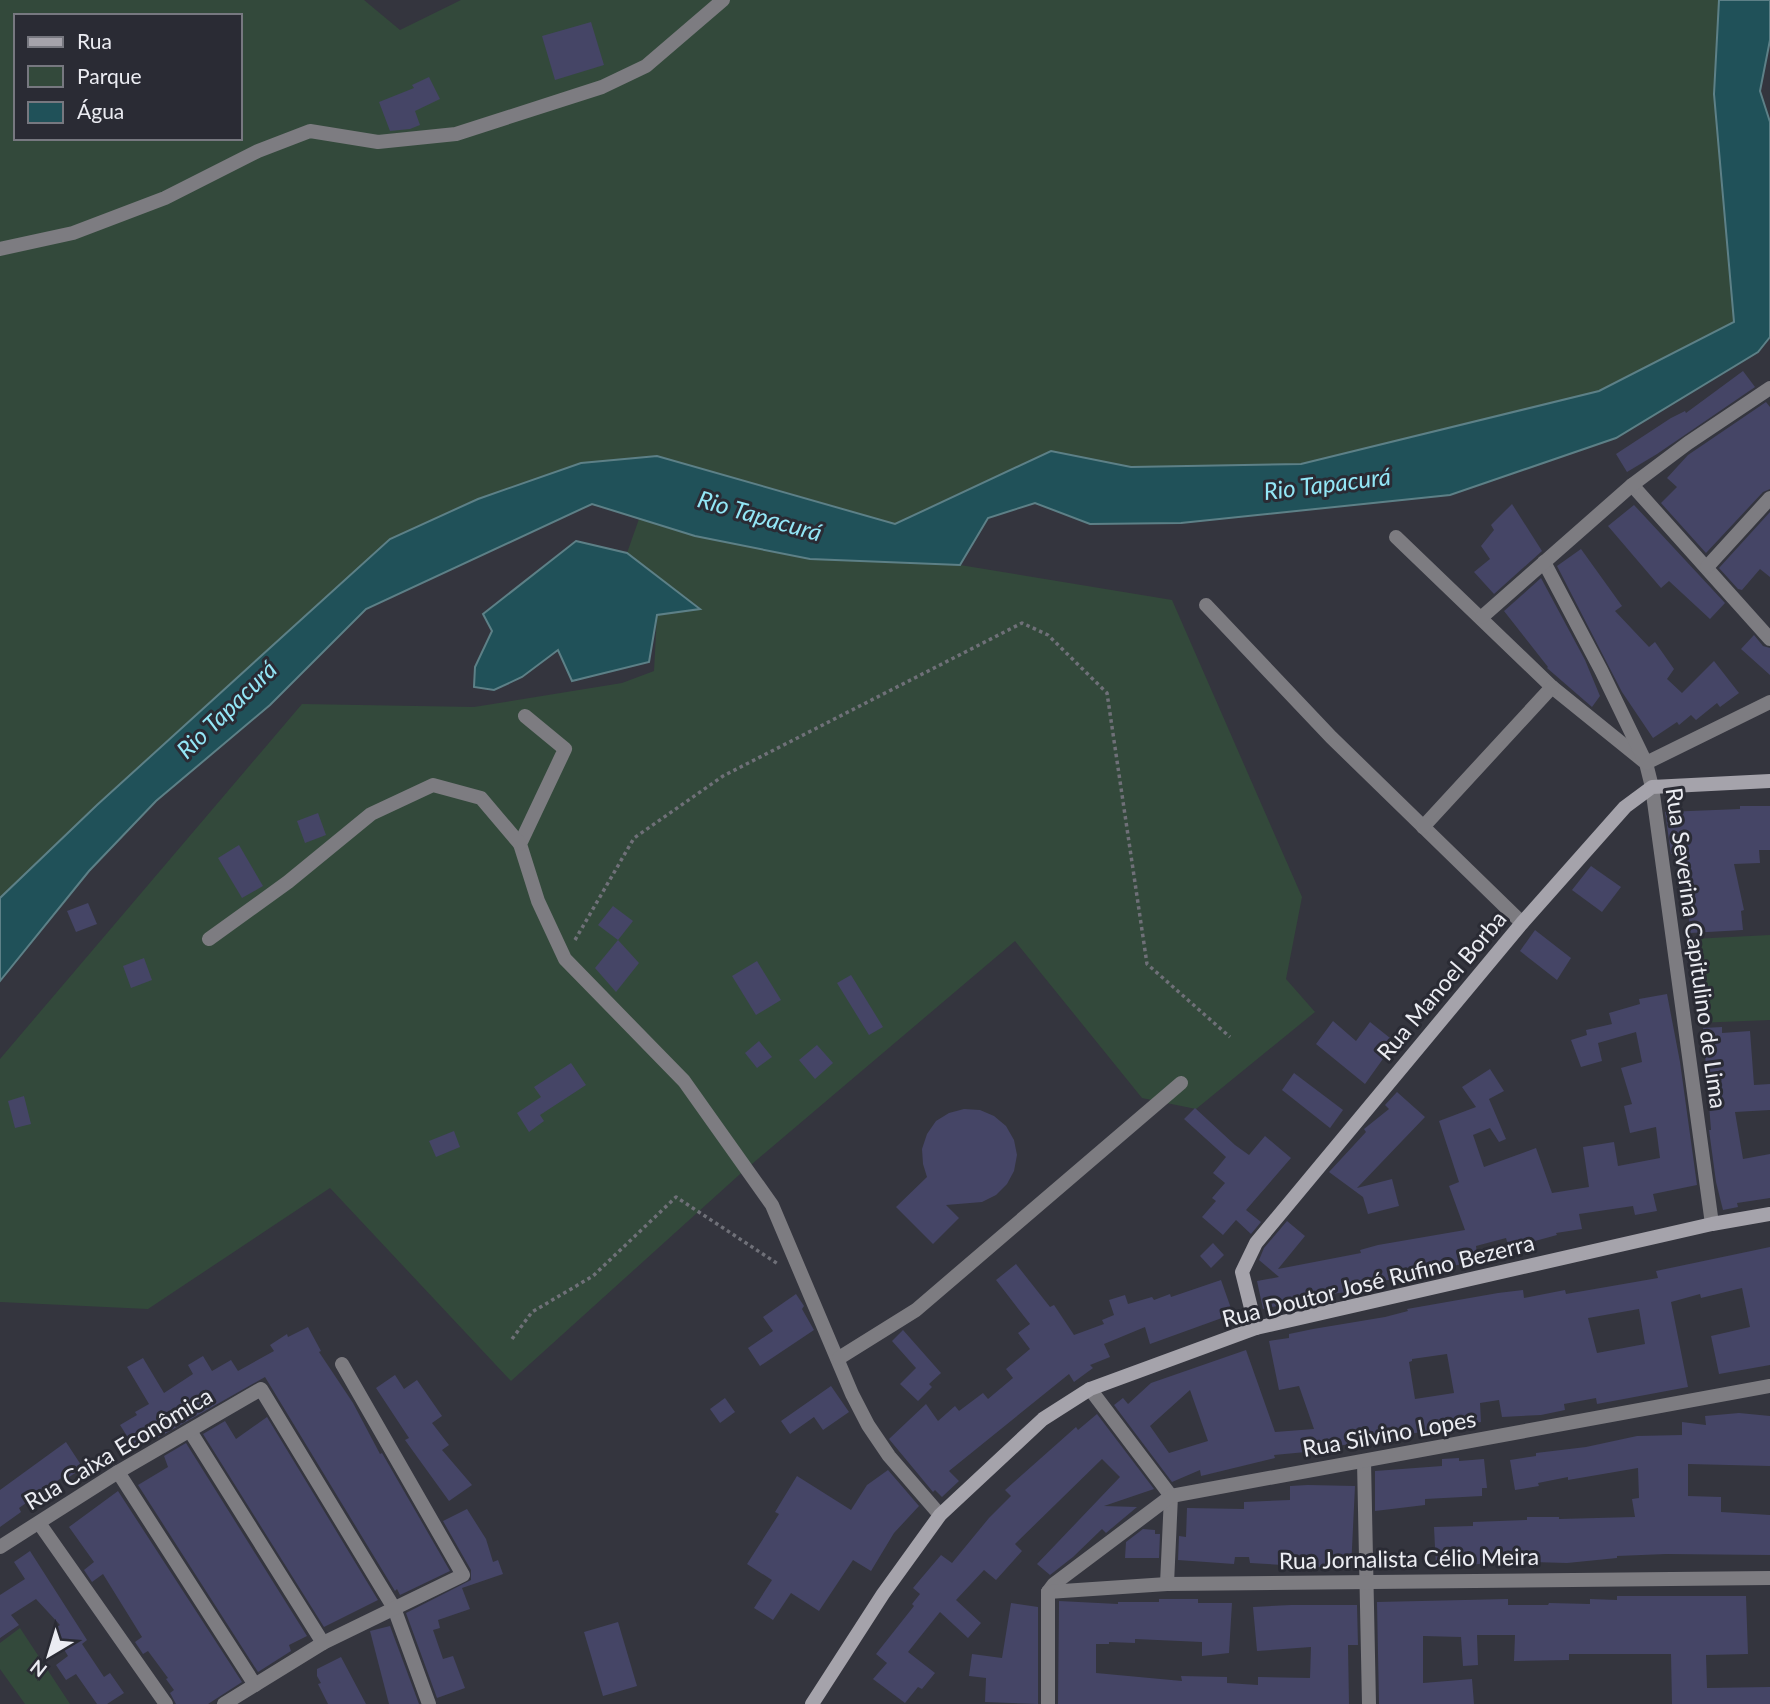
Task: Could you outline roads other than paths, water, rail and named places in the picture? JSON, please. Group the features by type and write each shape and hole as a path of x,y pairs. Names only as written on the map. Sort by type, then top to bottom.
{"main road":[{"path":"1653,787 1770,781"},
{"name":"Rua Manoel Borba","path":"1256,1328 1242,1272 1256,1243 1521,923 1625,807 1653,787"},
{"name":"Rua Doutor José Rufino Bezerra","path":"812,1704 883,1594 940,1514 1043,1419 1090,1389 1256,1328 1712,1224 1770,1214"}],"street":[{"path":"0,249 73,233 165,198 258,151 310,131 378,142 456,134 602,87 646,66 723,0"},
{"path":"1482,617 1632,485 1688,443 1770,388"},
{"path":"1632,485 1770,639"},
{"path":"1707,567 1770,498"},
{"name":"Rua Severina Capitulino de Lima","path":"1396,537 1552,687 1646,763 1653,787 1712,1224"},
{"path":"1544,562 1646,763 1770,702"},
{"path":"1206,605 1331,737 1521,923"},
{"path":"1423,827 1552,687"},
{"path":"520,844 565,749 525,716"},
{"path":"209,939 288,882 371,814 433,785 481,798 520,844 538,901 565,959 684,1081 772,1205 852,1394 868,1425 889,1456 940,1514"},
{"path":"839,1358 916,1310 1181,1083"},
{"path":"224,1704 323,1643 464,1575 342,1364"},
{"name":"Rua Silvino Lopes","path":"1048,1592 1054,1584 1171,1496 1770,1386"},
{"name":"Rua Caixa Econômica","path":"0,1547 118,1472 261,1389 394,1608"},
{"path":"1090,1389 1171,1496 1167,1584"},
{"path":"190,1431 323,1643"},
{"path":"1364,1461 1369,1704"},
{"path":"118,1472 255,1685"},
{"path":"39,1523 166,1704"},
{"name":"Rua Jornalista Célio Meira","path":"1048,1592 1167,1584 1770,1578"},
{"path":"1048,1592 1048,1704"},
{"path":"394,1608 429,1704"}],"water":[{"name":"Rio Tapacurá","path":"1719,0 1770,0 1770,40 1760,91 1770,122 1770,337 1758,352 1616,438 1450,495 1181,523 1090,524 1035,503 988,518 960,565 810,559 695,536 592,504 366,609 270,705 156,801 89,871 0,981 0,898 97,805 390,539 478,499 581,463 657,456 895,524 1051,451 1131,467 1301,464 1599,391 1734,322 1714,94"},
{"path":"576,541 627,553 700,609 657,615 649,662 572,681 558,650 522,677 494,690 474,687 475,667 492,631 483,614"}]}
